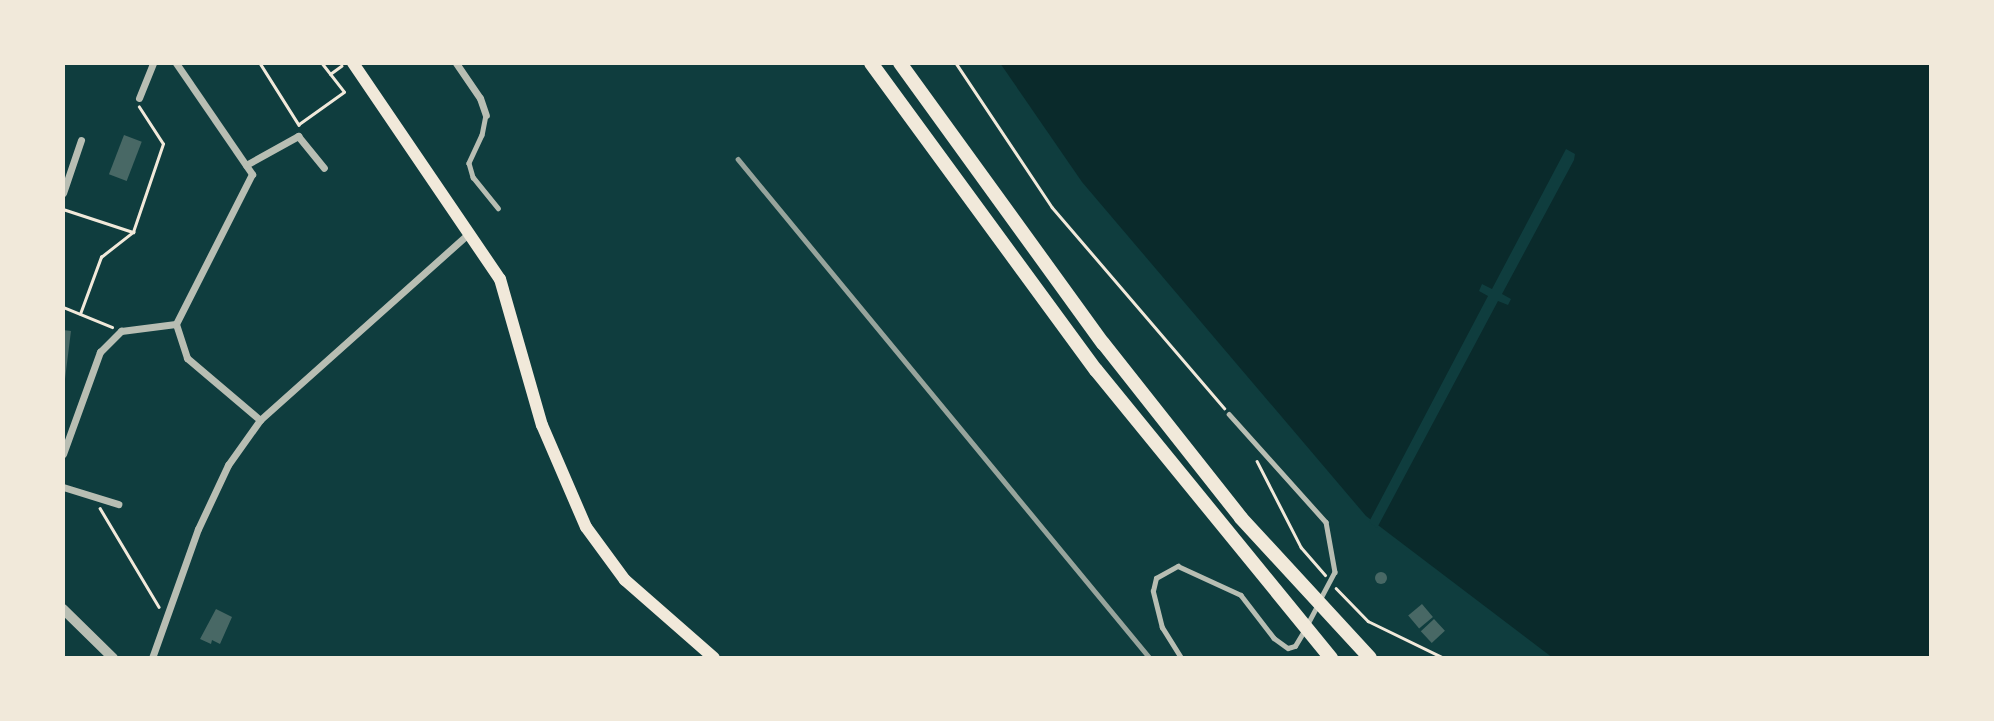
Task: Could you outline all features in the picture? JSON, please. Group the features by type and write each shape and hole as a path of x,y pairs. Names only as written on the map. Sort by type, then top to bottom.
{"highway":[{"path":"871,63 1097,370 1331,658"},
{"path":"900,63 1103,343 1241,518 1370,658"}],"main road":[{"path":"353,63 500,279 542,425 586,527 625,580 714,658"}],"street":[{"path":"139,98 153,63"},
{"path":"176,63 252,174 176,324 187,358 260,420"},
{"path":"456,63 480,98 485,115"},
{"path":"246,165 298,136 305,139 324,168"},
{"path":"63,193 81,140"},
{"path":"152,658 198,529 228,465 260,420 470,233"},
{"path":"63,454 100,352 121,331 176,324"},
{"path":"63,487 117,504"},
{"path":"63,609 113,658"}],"lane":[{"path":"485,115 482,135 469,163 473,177 498,208"},
{"path":"1181,658 1163,628 1153,591 1165,570 1178,566 1241,595 1274,638 1288,649 1296,646 1335,572 1326,522 1229,414"}],"path":[{"path":"260,63 299,124 298,136"},
{"path":"299,124 344,92 321,63"},
{"path":"956,63 1052,207 1229,414"},
{"path":"80,314 100,257 133,232 163,144 139,108 139,98"},
{"path":"63,209 133,232"},
{"path":"63,307 121,331"},
{"path":"1251,450 1305,551"},
{"path":"94,497 112,535 167,619"},
{"path":"1356,611 1444,658"}],"water":[{"path":"1000,63 1931,63 1931,658 1553,658 1366,516 1082,182"}],"pier":[{"path":"1566,149 1575,154 1574,160 1502,294 1511,299 1508,305 1498,301 1377,528 1369,522 1488,296 1479,291 1482,284 1492,289"}],"building":[{"path":"124,135 142,142 127,181 109,174"},
{"path":"63,330 71,331 65,379 63,379"},
{"path":"1381,572 1387,578 1381,584 1375,578"},
{"path":"1422,604 1433,617 1419,629 1408,616"},
{"path":"216,609 232,617 220,644 212,640 211,644 200,639"},
{"path":"1434,619 1445,631 1432,643 1421,631"}],"railway":[{"path":"738,159 1150,658"}]}
